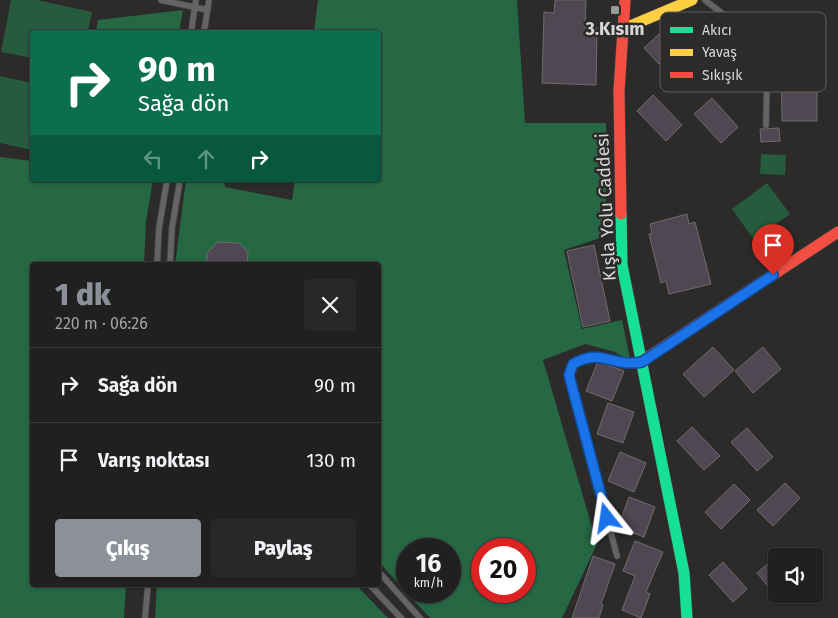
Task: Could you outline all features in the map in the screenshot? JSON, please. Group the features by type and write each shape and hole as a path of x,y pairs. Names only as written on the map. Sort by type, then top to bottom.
{"street":[{"name":"Kışla Yolu Caddesi","path":"625,0 619,91 622,265 684,573 686,617"},
{"path":"663,12 692,0"},
{"path":"623,29 660,13"},
{"path":"642,362 838,232"}],"lane":[{"path":"161,0 196,3 208,10"},
{"path":"204,30 209,0"},
{"path":"705,0 720,12"},
{"path":"191,30 196,3"},
{"path":"766,92 766,125"},
{"path":"157,262 167,182"},
{"path":"170,262 172,228 180,182"},
{"path":"617,556 569,375 573,364 584,357 594,356 632,364 642,362"},
{"path":"381,574 420,618"},
{"path":"145,618 148,587"},
{"path":"372,587 401,618"}],"green space":[{"path":"11,0 37,0 92,12 88,30 30,30 30,58 1,52"},
{"path":"318,0 517,0 525,123 606,123 606,236 564,250 582,329 622,320 630,359 624,358 615,352 585,344 543,360 597,544 562,618 430,618 416,603 461,603 461,538 396,538 396,581 381,564 381,262 175,262 186,182 224,182 225,187 292,200 295,182 381,182 381,30 314,30"},
{"path":"183,10 179,30 96,30 98,20"},
{"path":"0,76 30,83 30,150 0,143"},
{"path":"761,154 786,155 785,175 760,174"},
{"path":"0,157 30,161 30,182 153,182 146,221 144,262 30,262 30,587 126,587 124,618 0,618"},
{"path":"767,183 790,214 754,240 732,209"},
{"path":"157,587 358,587 388,618 155,618"}],"building":[{"path":"555,0 586,0 585,28 597,28 596,85 542,83 544,12 554,13"},
{"path":"660,33 660,63 659,64 644,48"},
{"path":"782,92 817,92 817,121 782,121"},
{"path":"653,95 682,125 666,141 637,111"},
{"path":"712,98 738,127 721,143 694,114"},
{"path":"779,128 780,141 761,142 760,129"},
{"path":"687,214 689,224 695,222 711,284 669,294 666,281 661,283 649,234 652,233 650,224"},
{"path":"218,242 239,243 248,252 247,262 207,262 207,253"},
{"path":"594,245 610,321 583,327 567,251"},
{"path":"713,347 734,370 704,397 683,374"},
{"path":"763,347 781,369 753,393 735,371"},
{"path":"598,361 624,371 612,401 586,391"},
{"path":"608,403 634,412 623,443 597,434"},
{"path":"692,427 720,456 704,470 677,441"},
{"path":"747,428 773,457 757,471 731,442"},
{"path":"620,452 646,463 634,492 608,481"},
{"path":"785,483 800,498 773,526 757,510"},
{"path":"734,484 750,500 721,529 705,512"},
{"path":"629,497 655,507 644,537 618,527"},
{"path":"635,541 663,552 646,592 650,594 641,618 622,610 635,576 623,571"},
{"path":"593,556 615,564 601,604 603,605 599,618 572,618"},
{"path":"723,562 747,589 733,602 709,575"},
{"path":"768,564 768,586 757,573"}],"traffic: fast":[{"path":"621,214 622,265 684,573 687,618"}],"traffic: slow":[{"path":"663,12 692,0"},
{"path":"623,29 660,13"}],"traffic: jam":[{"path":"621,214 619,91 625,0"},
{"path":"642,361 838,232"}],"place":[{"name":"3.Kısım","path":"615,10"}],"route":[{"path":"607,518 569,375 573,364 584,357 594,356 624,363 642,362 773,275"}]}
